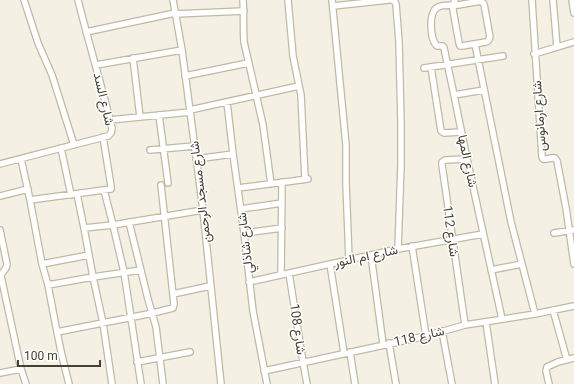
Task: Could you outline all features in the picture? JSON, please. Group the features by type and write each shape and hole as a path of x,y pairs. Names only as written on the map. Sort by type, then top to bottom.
{"street":[{"path":"24,0 38,43 52,74 74,145"},
{"name":"شارع السد","path":"0,164 108,136 111,133 112,128 78,0"},
{"name":"شارع مسجد الرحمن","path":"173,0 182,50 203,210 220,384"},
{"path":"243,0 244,42 263,125 271,184"},
{"path":"238,188 306,179 301,95 292,56 288,0"},
{"path":"349,260 346,145 332,3 389,0"},
{"path":"392,0 396,2 400,77 401,165 398,249"},
{"name":"شارع ارمانوس","path":"532,0 534,54 542,157 543,159 553,158 556,160 572,230 574,264"},
{"path":"553,0 557,47"},
{"path":"572,0 574,13"},
{"path":"482,1 484,4 490,39 486,42 476,44 459,45 453,10 454,3 482,1"},
{"name":"شارع المها","path":"454,3 438,7 433,12 431,25 434,42 437,46 443,46 448,64 461,132 502,319"},
{"path":"86,32 175,14 244,11"},
{"path":"534,54 574,42"},
{"path":"476,44 511,222 535,314"},
{"path":"96,65 182,50"},
{"path":"424,68 503,56"},
{"path":"133,58 140,117"},
{"path":"185,76 248,63"},
{"path":"431,67 441,131 444,133 461,132"},
{"path":"110,120 190,111 299,86"},
{"path":"454,95 484,90"},
{"name":"شارع شاذلي","path":"227,102 253,311 267,384"},
{"path":"159,115 168,183"},
{"path":"30,200 111,189 103,137"},
{"path":"150,150 194,146"},
{"path":"61,148 84,228 103,323 112,384"},
{"path":"196,159 233,154"},
{"path":"21,159 42,264 48,285 56,332 69,384"},
{"name":"شارع 112","path":"465,325 442,163 445,160 467,159"},
{"path":"281,275 282,182"},
{"path":"56,332 130,318 172,308 174,304 161,185"},
{"path":"0,196 28,189"},
{"path":"104,190 124,272 141,384"},
{"path":"241,209 282,203"},
{"path":"84,228 113,225 203,210"},
{"path":"129,222 157,331 163,384"},
{"path":"244,233 282,228"},
{"path":"0,230 7,264 6,269 2,272 1,276 26,384"},
{"path":"554,233 572,230"},
{"name":"شارع ام النور","path":"249,282 412,246 484,234"},
{"path":"412,246 426,336"},
{"path":"42,264 89,255"},
{"path":"371,255 386,344 396,384"},
{"path":"330,264 344,353"},
{"path":"491,270 522,264"},
{"path":"48,285 141,270"},
{"name":"شارع 108","path":"289,273 307,384"},
{"path":"173,294 210,286"},
{"name":"شارع 118","path":"264,371 426,336 465,325 574,306"},
{"path":"553,310 567,360"},
{"path":"486,322 495,384"},
{"path":"442,331 452,384"},
{"path":"137,362 190,352"},
{"path":"350,352 355,384"},
{"path":"549,384 546,369 547,367 549,365 574,358"},
{"path":"0,373 22,369"}]}
